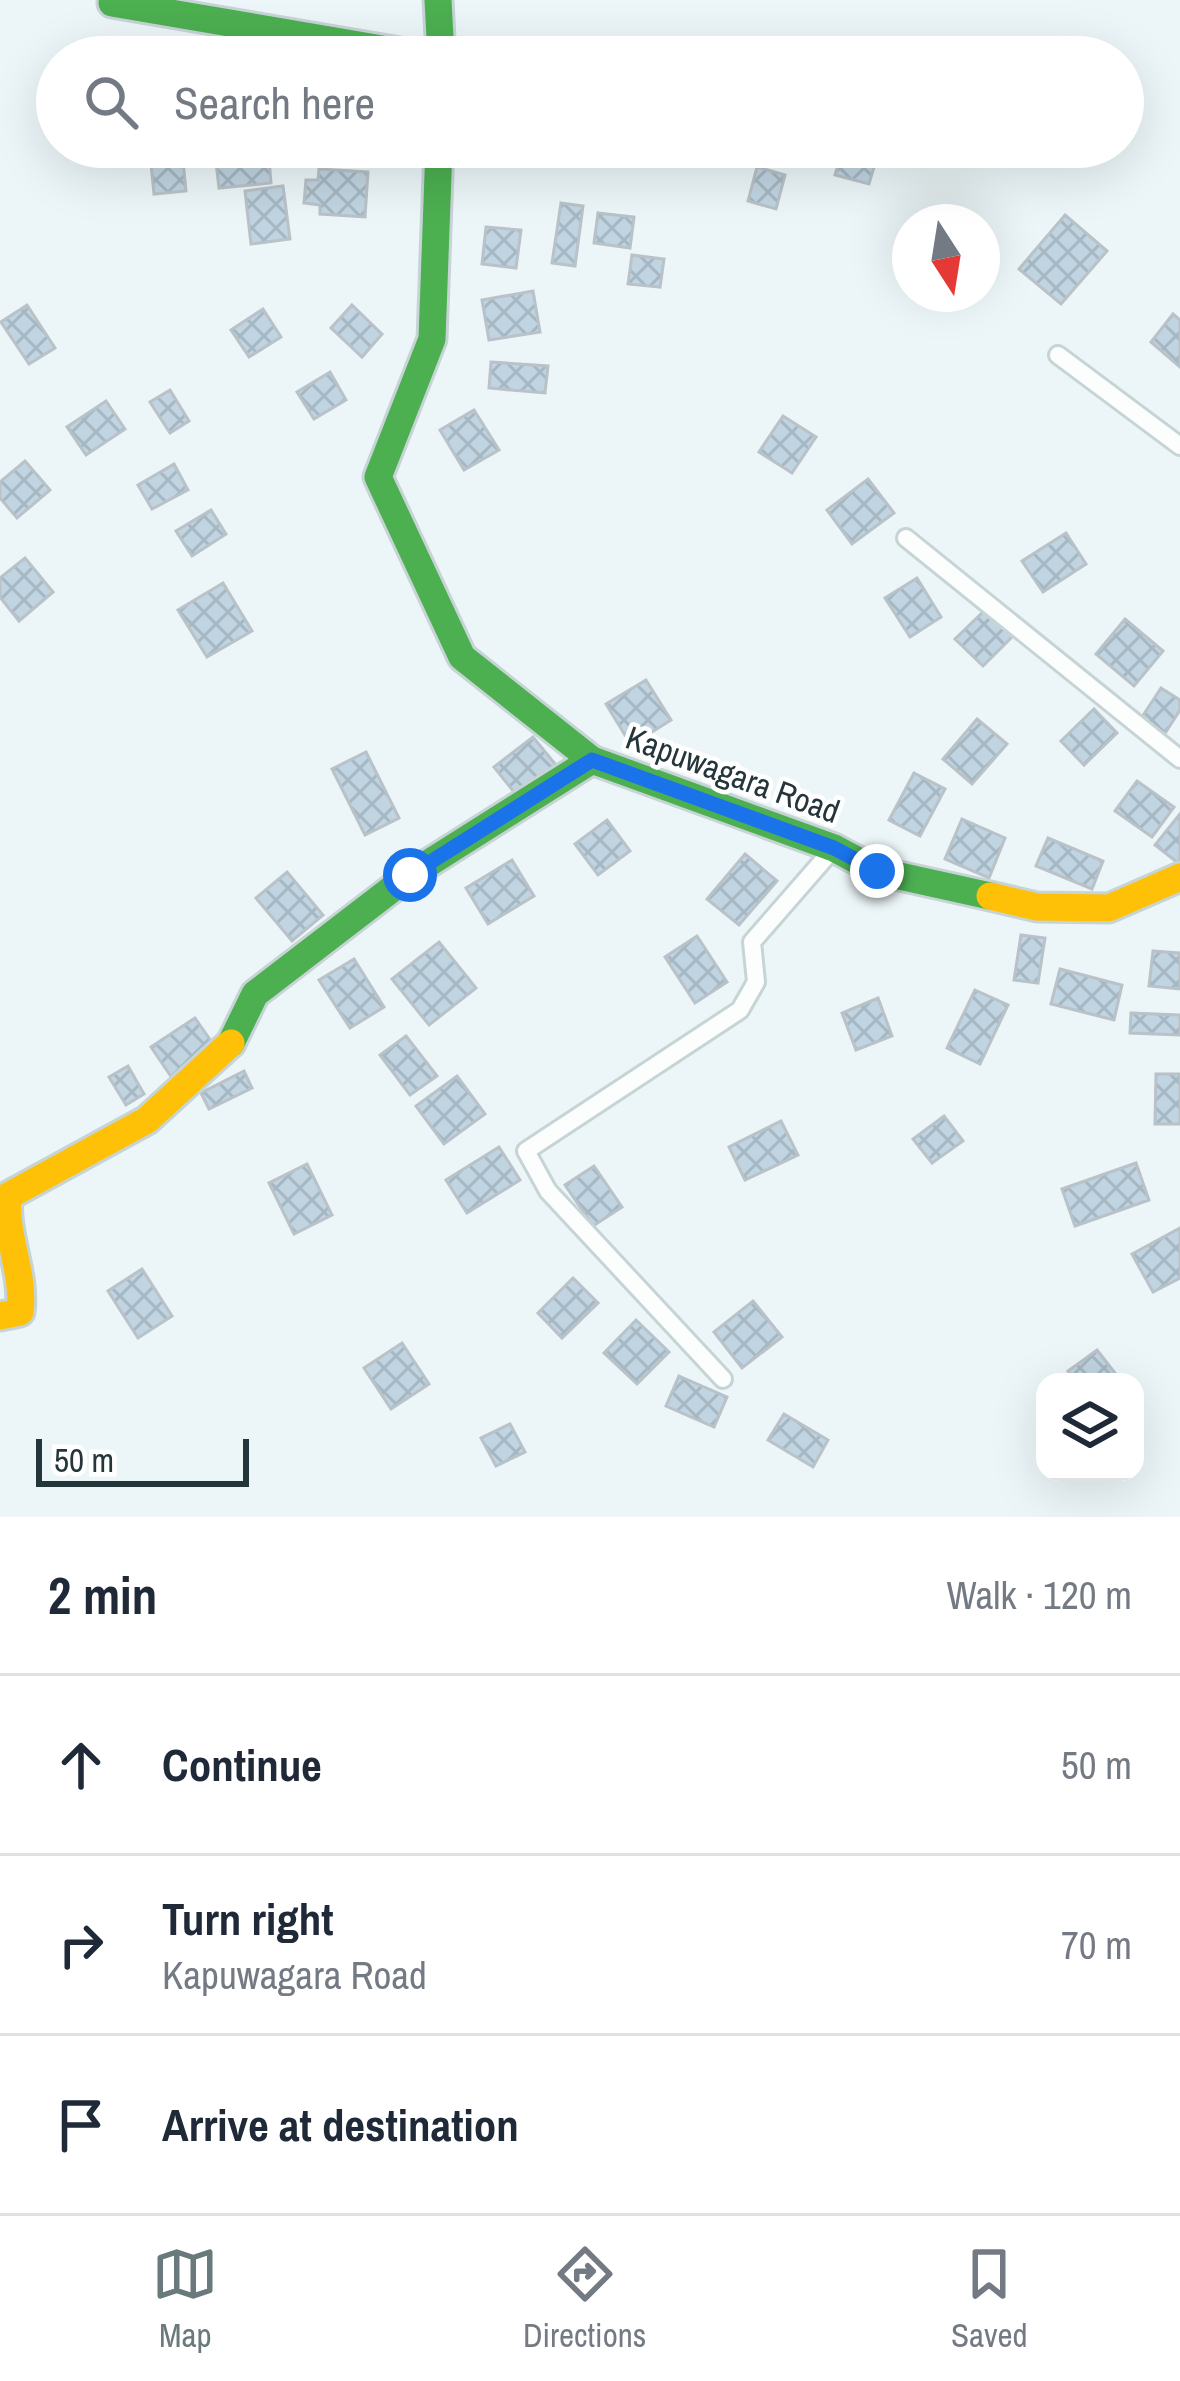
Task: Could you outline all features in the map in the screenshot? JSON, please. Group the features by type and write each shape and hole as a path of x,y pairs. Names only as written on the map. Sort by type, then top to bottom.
{"street":[{"path":"438,0 440,36"},
{"path":"112,3 306,36"},
{"name":"Kapuwagara Road","path":"438,168 432,339 377,477 462,657 592,760 834,848 877,871 1037,907 1109,908 1180,877"},
{"path":"0,1316 20,1312 25,1292 2,1217 8,1196 147,1120 228,1048 255,994 410,875 592,760"}],"lane":[{"path":"1058,355 1180,446"},
{"path":"906,538 1180,759"},
{"path":"723,1379 548,1191 526,1151 740,1010 756,982 752,942 834,848"}],"building":[{"path":"151,168 184,168 186,191 154,194"},
{"path":"217,168 270,168 271,183 219,188"},
{"path":"757,168 785,175 776,209 748,201"},
{"path":"837,168 874,168 869,184 835,175"},
{"path":"319,169 368,172 365,217 320,214 320,205 304,203 306,180 318,180"},
{"path":"283,186 290,239 251,244 245,191"},
{"path":"561,203 583,206 575,266 552,263"},
{"path":"598,213 634,217 630,248 594,243"},
{"path":"1065,215 1107,251 1061,304 1019,269"},
{"path":"486,227 521,230 516,268 482,264"},
{"path":"632,255 664,259 660,287 628,284"},
{"path":"533,291 540,332 489,340 482,300"},
{"path":"27,305 55,348 29,364 1,322"},
{"path":"352,305 382,334 362,357 331,328"},
{"path":"263,309 281,337 249,357 231,330"},
{"path":"1173,314 1180,320 1180,367 1151,342"},
{"path":"491,362 548,366 545,393 489,388"},
{"path":"330,372 346,400 314,419 297,392"},
{"path":"170,390 189,421 170,433 150,402"},
{"path":"106,401 125,429 86,455 67,427"},
{"path":"474,410 499,450 464,470 440,430"},
{"path":"783,416 816,437 792,473 759,452"},
{"path":"25,461 50,490 17,518 0,498 0,482"},
{"path":"174,464 188,490 152,509 138,485"},
{"path":"868,479 894,513 852,544 827,510"},
{"path":"211,510 226,534 192,556 176,531"},
{"path":"1066,533 1086,564 1043,592 1022,561"},
{"path":"25,558 53,592 19,621 0,597 0,578"},
{"path":"917,578 941,617 910,637 885,598"},
{"path":"223,583 252,631 207,657 178,610"},
{"path":"986,609 1013,636 983,666 955,639"},
{"path":"1125,619 1163,651 1134,686 1096,654"},
{"path":"646,680 671,720 631,745 606,704"},
{"path":"1161,688 1180,700 1180,710 1164,735 1140,720"},
{"path":"1094,709 1117,733 1084,765 1061,741"},
{"path":"977,719 1007,744 972,784 943,759"},
{"path":"533,737 560,770 521,801 494,767"},
{"path":"366,752 399,818 365,835 332,769"},
{"path":"914,773 945,789 920,836 889,820"},
{"path":"1137,781 1174,807 1152,837 1115,811"},
{"path":"1180,814 1180,861 1178,863 1155,845"},
{"path":"962,819 1005,838 989,878 945,859"},
{"path":"607,820 630,851 598,875 575,844"},
{"path":"1048,838 1103,861 1092,889 1036,866"},
{"path":"745,854 777,881 739,925 707,899"},
{"path":"512,860 534,896 488,924 466,888"},
{"path":"287,872 323,915 292,941 256,898"},
{"path":"1021,935 1045,938 1038,983 1014,980"},
{"path":"697,936 727,982 695,1003 665,957"},
{"path":"439,942 476,988 429,1025 392,979"},
{"path":"1153,951 1180,953 1180,989 1149,986"},
{"path":"354,959 384,1007 350,1028 319,980"},
{"path":"1060,969 1122,985 1114,1020 1051,1004"},
{"path":"975,990 1008,1005 980,1064 947,1048"},
{"path":"878,998 892,1036 856,1050 842,1013"},
{"path":"1131,1013 1180,1015 1180,1035 1130,1033"},
{"path":"195,1018 218,1051 174,1081 151,1047"},
{"path":"406,1036 437,1076 410,1095 380,1055"},
{"path":"128,1066 144,1094 126,1105 109,1077"},
{"path":"244,1071 252,1088 209,1109 201,1093"},
{"path":"1156,1074 1180,1074 1180,1124 1155,1124"},
{"path":"457,1076 485,1114 444,1144 416,1106"},
{"path":"944,1116 963,1141 932,1163 913,1139"},
{"path":"781,1121 798,1155 745,1180 729,1147"},
{"path":"499,1147 520,1180 467,1213 446,1180"},
{"path":"1136,1163 1149,1200 1075,1226 1062,1189"},
{"path":"307,1164 332,1215 294,1234 269,1183"},
{"path":"594,1166 622,1207 593,1226 565,1185"},
{"path":"1180,1228 1180,1278 1153,1292 1132,1254"},
{"path":"142,1269 172,1316 138,1338 108,1291"},
{"path":"573,1278 598,1303 562,1338 538,1313"},
{"path":"753,1301 782,1337 742,1368 714,1332"},
{"path":"636,1320 669,1352 637,1384 604,1353"},
{"path":"402,1343 429,1384 391,1409 364,1368"},
{"path":"1097,1350 1115,1373 1069,1373"},
{"path":"679,1376 727,1397 714,1427 666,1406"},
{"path":"784,1414 828,1440 813,1467 768,1440"},
{"path":"510,1424 525,1452 496,1466 481,1438"}],"traffic: fast":[{"path":"438,0 440,36"},
{"path":"112,3 306,36"},
{"path":"438,168 432,339 378,477 462,657 592,760 834,848 877,871 990,896"},
{"path":"231,1043 255,994 410,875 592,760"}],"traffic: slow":[{"path":"990,896 1037,907 1109,908 1180,877"},
{"path":"0,1316 20,1312 8,1196 147,1120 231,1043"}],"route":[{"path":"410,875 592,760 834,848 877,871"}]}
